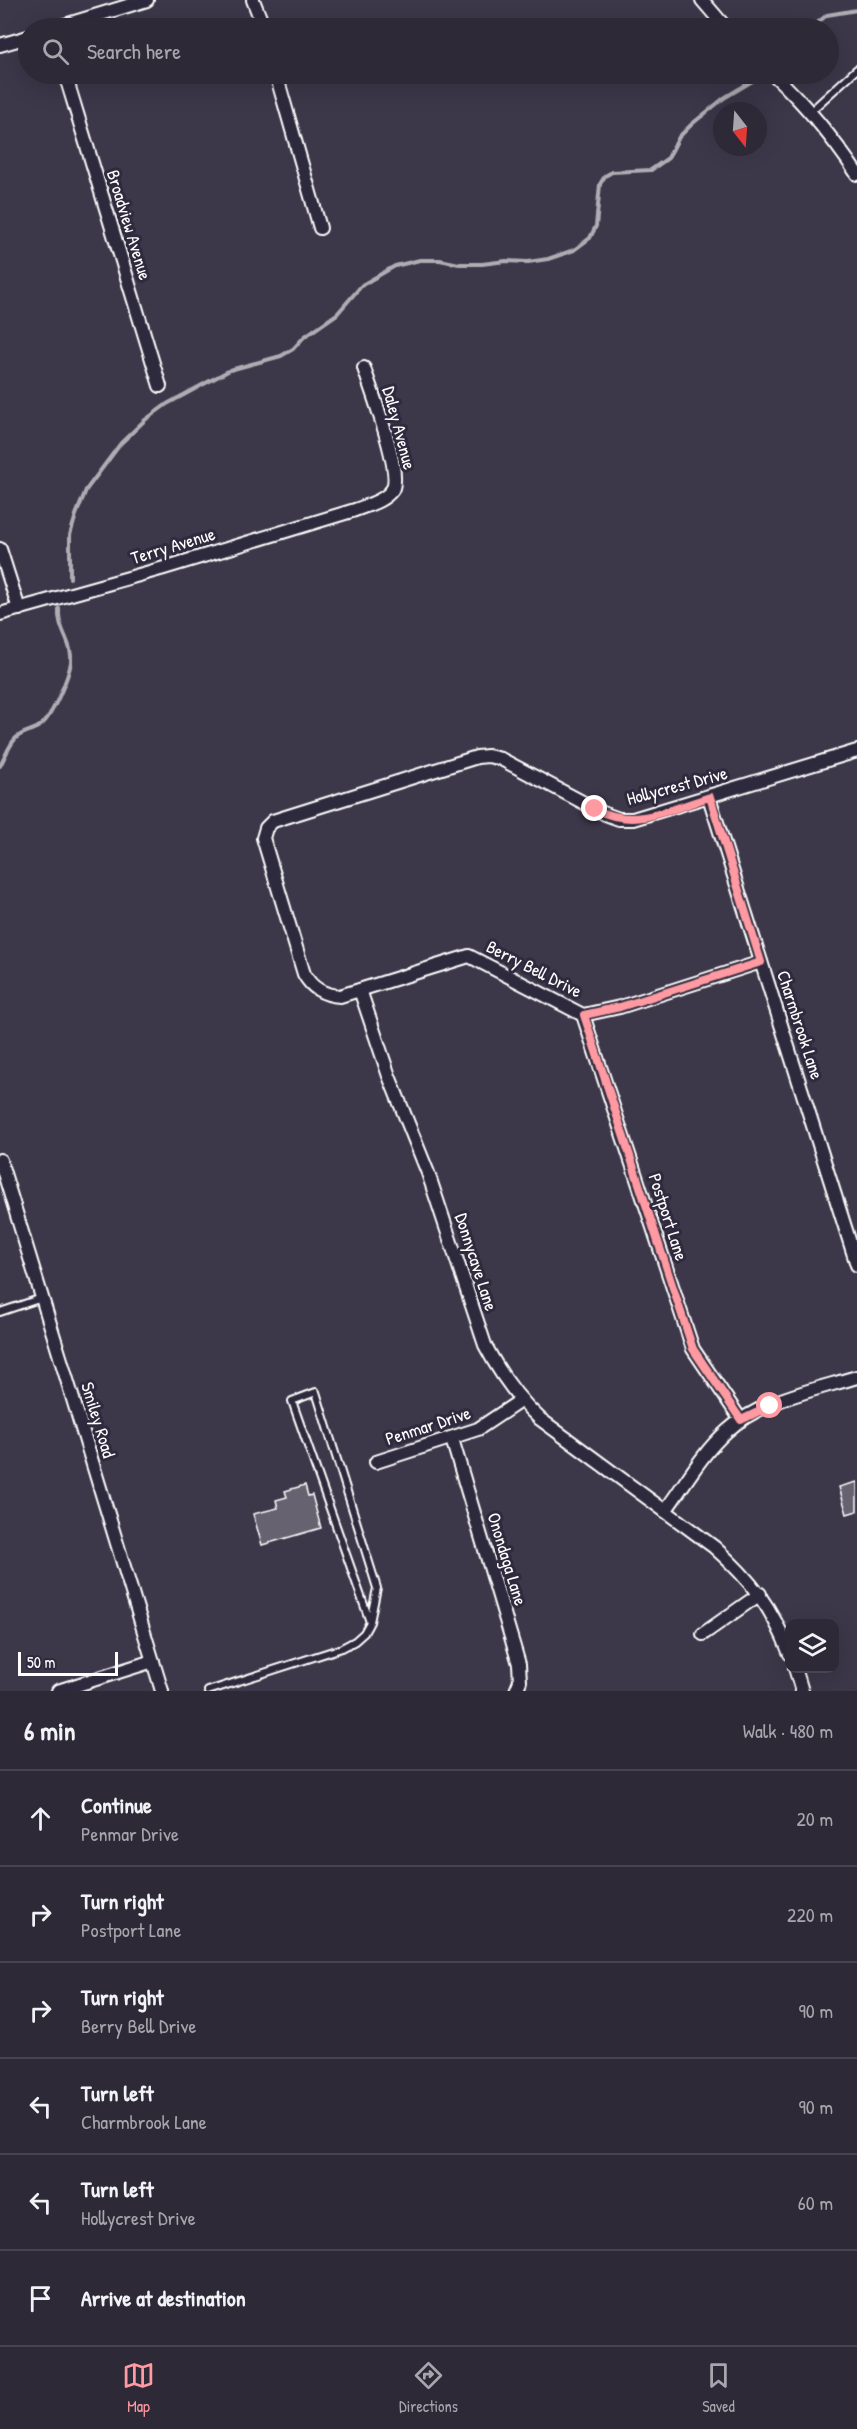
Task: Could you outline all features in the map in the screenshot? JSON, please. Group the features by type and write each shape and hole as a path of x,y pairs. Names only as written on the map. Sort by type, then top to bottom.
{"street":[{"path":"88,18 147,0"},
{"path":"253,0 260,18"},
{"path":"702,0 717,18"},
{"path":"0,45 18,39"},
{"name":"Broadview Avenue","path":"67,84 160,387"},
{"path":"279,84 320,228"},
{"path":"783,84 811,111 857,174"},
{"name":"Daley Avenue","path":"355,510 385,497 392,489 396,479 393,462 364,368"},
{"name":"Terry Avenue","path":"0,614 165,568 355,510"},
{"path":"0,549 19,609"},
{"name":"Hollycrest Drive","path":"360,990 340,996 325,994 314,987 304,975 266,855 263,838 266,828 273,821 477,757 488,756 501,759 605,814 619,819 647,816 857,751"},
{"name":"Charmbrook Lane","path":"710,797 857,1265"},
{"name":"Berry Bell Drive","path":"360,990 470,956 584,1015 620,1007 761,962"},
{"name":"Donnycave Lane","path":"360,990 389,1076 428,1173 485,1345 497,1368 520,1401 540,1419 714,1547 740,1570 760,1594 778,1624 785,1643"},
{"name":"Postport Lane","path":"584,1015 693,1349 741,1420"},
{"name":"Smiley Road","path":"0,1160 162,1691"},
{"path":"665,1511 712,1446 741,1420 754,1412 797,1395 857,1377"},
{"name":"Penmar Drive","path":"376,1462 478,1429 520,1401"},
{"name":"Onondaga Lane","path":"452,1439 519,1664 519,1681 516,1691"},
{"path":"703,1634 760,1594"},
{"path":"58,1691 153,1661"},
{"path":"797,1673 802,1691"}],"lane":[{"path":"811,111 857,69"},
{"path":"0,1311 42,1298"},
{"path":"208,1691 342,1648 364,1633 370,1622 377,1588 316,1392 292,1401 370,1622"}],"building":[{"path":"857,1482 857,1511 847,1514 839,1487"},
{"path":"305,1485 308,1496 312,1495 321,1528 262,1545 253,1514 278,1508 276,1500 287,1497 285,1491"}],"waterway":[{"path":"823,18 827,15 857,10"},
{"path":"70,578 70,535 86,490 121,443 145,420 167,404 230,370 281,356 293,349 304,337 337,314 362,285 395,266 420,260 440,260 459,264 528,262 548,259 574,250 590,238 596,226 600,184 605,176 612,172 651,170 668,158 679,137 692,124 724,98 747,84"},
{"path":"0,766 16,738 45,721 64,686 70,668 71,655 60,623 59,608"}],"route":[{"path":"595,809 619,819 633,819 710,797 761,962 620,1007 584,1015 693,1349 741,1420 770,1406"}]}
